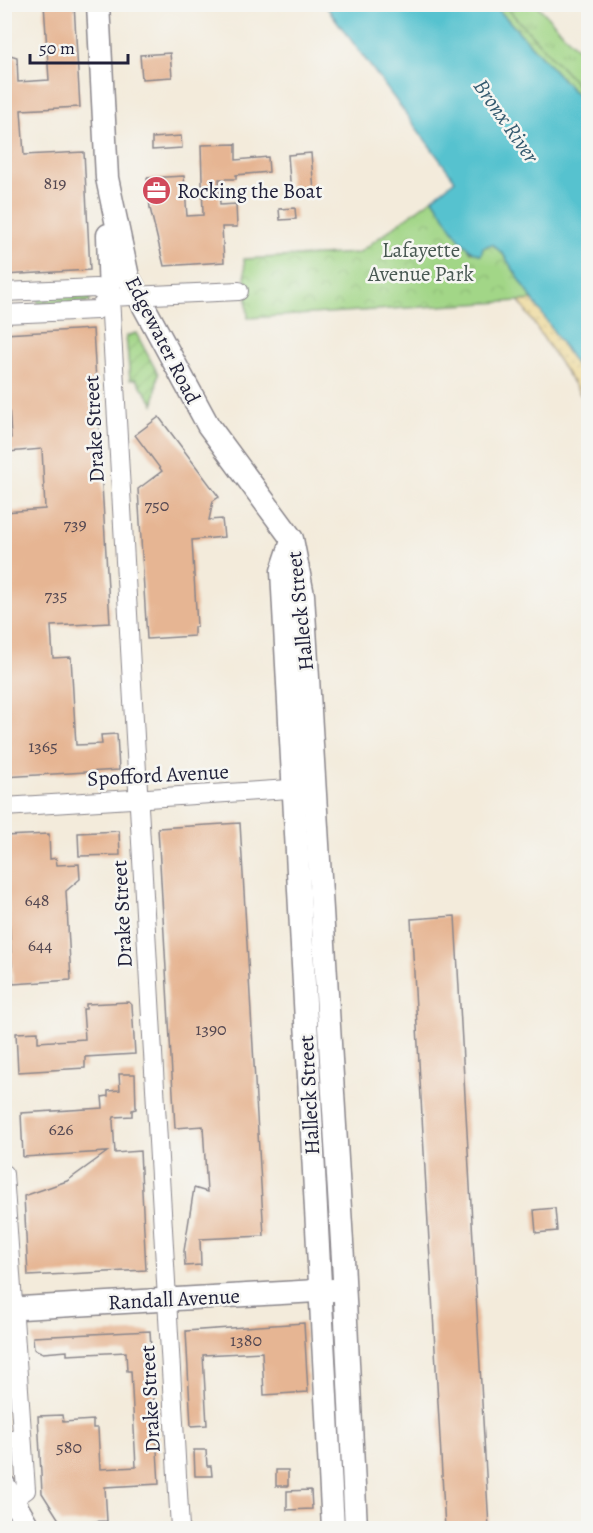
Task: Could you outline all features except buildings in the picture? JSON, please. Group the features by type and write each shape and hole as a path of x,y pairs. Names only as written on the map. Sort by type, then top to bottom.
{"main road":[{"name":"Edgewater Road","path":"98,4 107,178 123,257 137,296 208,425 292,539"},
{"path":"110,297 107,233 111,201"},
{"name":"Halleck Street","path":"292,539 282,572 304,788 344,1290 356,1528"},
{"name":"Halleck Street","path":"304,788 320,1291 333,1528"},
{"name":"Randall Avenue","path":"8,1309 344,1290"},
{"path":"9,1492 29,1528"}],"street":[{"path":"4,292 96,288 110,297 239,291"},
{"path":"4,314 97,310 110,297"},
{"name":"Drake Street","path":"110,297 180,1528"},
{"name":"Spofford Avenue","path":"4,807 304,788"},
{"path":"4,1173 8,1309 26,1490 9,1492"},
{"path":"4,1444 22,1435"}],"green space":[{"path":"494,5 504,5 573,80 588,99 588,107"},
{"path":"504,5 537,5 588,60 588,99"},
{"name":"Lafayette Avenue Park","path":"433,198 471,252 492,244 503,254 534,300 248,318 244,259 358,253"},
{"path":"89,294 90,302 38,304 38,297"},
{"path":"136,333 158,374 154,404 136,379 130,380 126,336"}],"sand":[{"path":"534,300 588,384 588,406 519,301"}],"water":[{"name":"Bronx River","path":"325,5 494,5 588,107 588,384 503,254 492,244 483,247 481,255 466,246 454,231 433,198 455,180"}],"place":[{"name":"Rocking the Boat","path":"156,191"}]}
